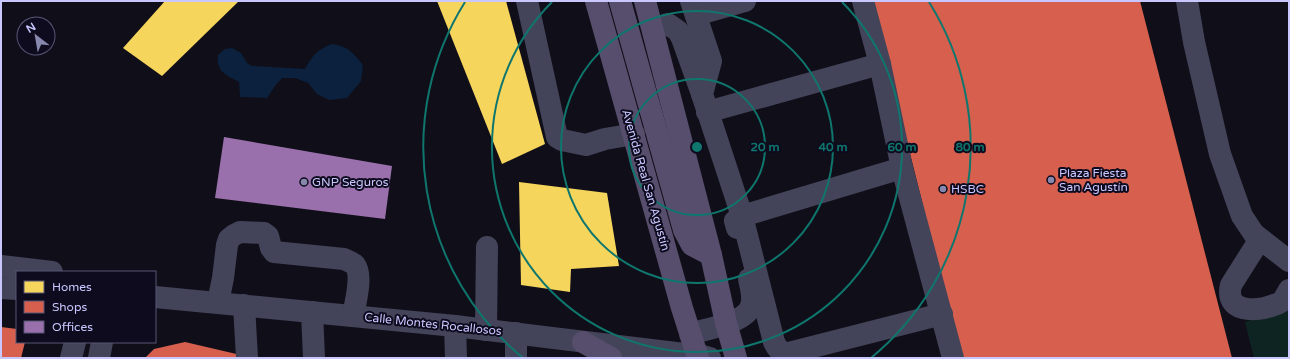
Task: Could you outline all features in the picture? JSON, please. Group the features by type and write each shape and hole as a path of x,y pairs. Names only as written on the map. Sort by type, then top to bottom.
{"main road":[{"name":"Avenida Real San Agustín","path":"596,1 690,334 701,357"},
{"path":"620,1 684,230 692,245 711,255"},
{"path":"645,1 711,255 726,323 736,358"},
{"path":"583,342 611,358"}],"street":[{"path":"527,1 557,137 562,140 586,144 634,134"},
{"path":"705,103 712,61 694,8 745,1"},
{"path":"864,1 880,64 902,168 953,358"},
{"path":"1187,1 1194,42 1220,154 1242,216 1251,230 1260,239 1289,261"},
{"path":"653,29 668,24 678,31 682,38 742,216 774,342 782,353 789,353 942,314"},
{"path":"705,103 880,64"},
{"path":"690,334 726,323 745,315 751,307 752,294 735,221 742,216 902,168"},
{"path":"218,302 227,245 230,239 240,232 264,233 268,236 271,248 274,252 344,259 356,266 359,272 359,279 353,316"},
{"path":"1260,239 1231,285 1229,293 1232,302 1239,307 1247,309 1265,308 1282,301 1289,290"},
{"path":"486,330 487,247"},
{"path":"1,266 44,271"},
{"path":"1,288 16,289"},
{"name":"Calle Montes Rocallosos","path":"156,297 455,326 701,357"},
{"path":"244,305 247,358"},
{"path":"312,312 314,358"},
{"path":"455,326 456,358"},
{"path":"516,333 516,358"},
{"path":"71,358 75,343"},
{"path":"99,358 102,343"}],"green space":[{"path":"1289,307 1289,358 1254,358 1245,322"}],"water":[{"path":"332,44 346,48 363,65 361,81 347,98 329,100 317,94 308,83 295,78 282,78 267,98 240,97 239,82 220,69 218,61 218,55 225,49 232,48 241,53 247,63 252,66 305,69 310,60 316,54 323,48"}],"building: Homes":[{"path":"165,1 239,1 162,76 123,48"},
{"path":"437,1 506,1 545,144 502,164"},
{"path":"519,182 607,193 619,266 571,269 570,292 521,285"}],"building: Shops":[{"name":"Plaza Fiesta San Agustín","path":"872,1 1140,1 1232,358 961,358"},
{"path":"1,327 16,329 16,343 25,343 21,358 1,358"},
{"path":"185,342 245,356 244,358 145,358 154,349"}],"building: Offices":[{"name":"GNP Seguros","path":"224,137 392,166 385,219 215,198"}],"place":[{"name":"Plaza Fiesta San Agustín","path":"1051,180"},
{"name":"GNP Seguros","path":"304,182"},
{"name":"HSBC","path":"943,189"}]}
